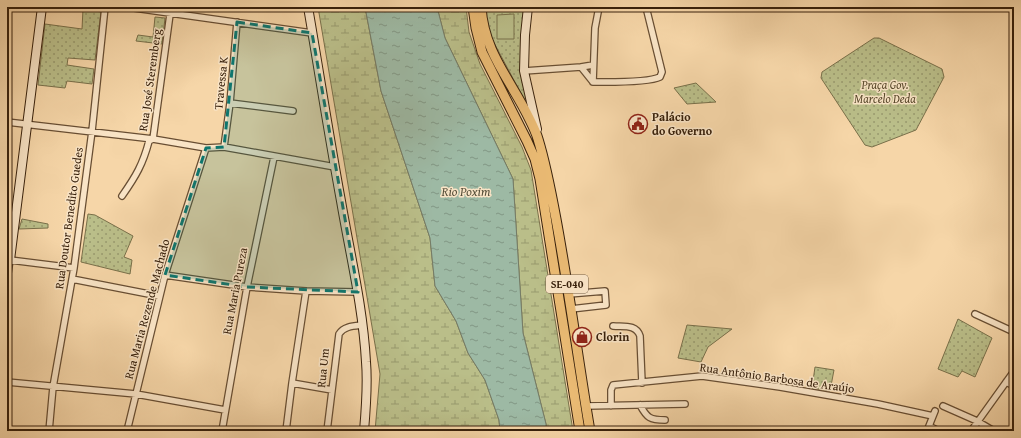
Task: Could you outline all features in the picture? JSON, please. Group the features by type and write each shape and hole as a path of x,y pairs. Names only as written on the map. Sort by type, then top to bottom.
{"main road":[{"name":"SE-040","path":"473,7 482,52 513,111 535,159 547,216 580,431"},
{"name":"SE-040","path":"481,7 483,26 487,41 525,110 538,138 546,170 569,294 590,431"}],"street":[{"path":"7,280 8,260 42,7"},
{"name":"Rua Doutor Benedito Guedes","path":"48,431 53,387 74,268 92,131 105,7"},
{"path":"127,7 171,10 237,22 312,33"},
{"path":"308,7 358,292 366,361 367,390 364,431"},
{"path":"528,7 525,35 524,71 538,138"},
{"path":"593,82 595,28 599,7"},
{"path":"593,82 621,82 660,77 662,72 646,7"},
{"name":"Rua José Steremberg","path":"122,196 140,169 149,141 153,138 171,10"},
{"name":"Travessa K","path":"224,147 230,102 237,22"},
{"path":"524,71 581,67 593,64"},
{"path":"581,67 593,82"},
{"path":"230,102 293,111"},
{"path":"7,122 153,138 206,148 224,147 335,167"},
{"name":"Rua Maria Rezende Machado","path":"126,431 164,274 206,148"},
{"name":"Rua Maria Pureza","path":"222,431 247,287 274,157"},
{"path":"8,260 74,268"},
{"path":"164,274 247,287 306,291 358,292"},
{"path":"72,279 159,296"},
{"path":"286,431 306,291"},
{"path":"569,294 605,291 606,305 571,309"},
{"path":"975,314 1014,332"},
{"name":"Rua Um","path":"327,431 339,334 345,328 362,325"},
{"path":"613,326 633,327 638,332 640,336 642,383"},
{"path":"971,431 1014,370"},
{"name":"Rua Antônio Barbosa de Araújo","path":"611,406 611,390 613,385 702,376 780,387 934,414 928,428"},
{"path":"7,382 136,394 225,410"},
{"path":"1006,382 1014,386"},
{"path":"292,383 332,390"},
{"path":"586,406 685,404"},
{"path":"640,405 647,417 651,419 665,420"},
{"path":"943,406 977,421 994,431"},
{"path":"928,428 939,431"}],"highlighted area":[{"path":"237,22 312,33 358,292 247,287 165,275 206,148 224,147"}],"green space":[{"path":"318,7 365,7 381,91 430,238 435,286 456,321 468,353 485,380 499,420 500,431 375,431 380,374"},
{"path":"437,7 466,7 469,32 480,64 522,147 531,170 573,431 546,431 546,424 523,333 513,179 445,38"},
{"path":"485,7 525,7 522,45 533,116 492,39 487,23"},
{"path":"83,9 101,12 95,60 68,58 67,65 94,69 92,84 67,81 65,88 38,85 45,24 82,29"},
{"path":"514,14 514,39 497,39 497,15"},
{"path":"155,17 165,18 162,44 136,41 138,35 153,37"},
{"name":"Praça Gov. Marcelo Deda","path":"874,38 879,38 942,69 944,77 916,130 872,147 865,145 821,78 822,72"},
{"path":"696,83 716,102 687,104 674,88"},
{"path":"88,214 95,215 133,236 124,257 132,260 130,274 81,262"},
{"path":"22,219 48,224 48,228 19,229"},
{"path":"958,319 992,338 975,377 962,371 958,377 938,369"},
{"path":"687,325 732,329 708,347 701,362 678,358"},
{"path":"815,367 834,370 830,391 812,388"}],"water":[{"name":"Rio Poxim","path":"365,7 437,7 445,38 513,179 523,333 546,424 546,431 500,431 499,420 485,380 468,353 456,321 435,286 430,238 381,91"}],"place":[{"name":"Palácio do Governo","path":"638,124"},
{"name":"Clorin","path":"582,337"}]}
